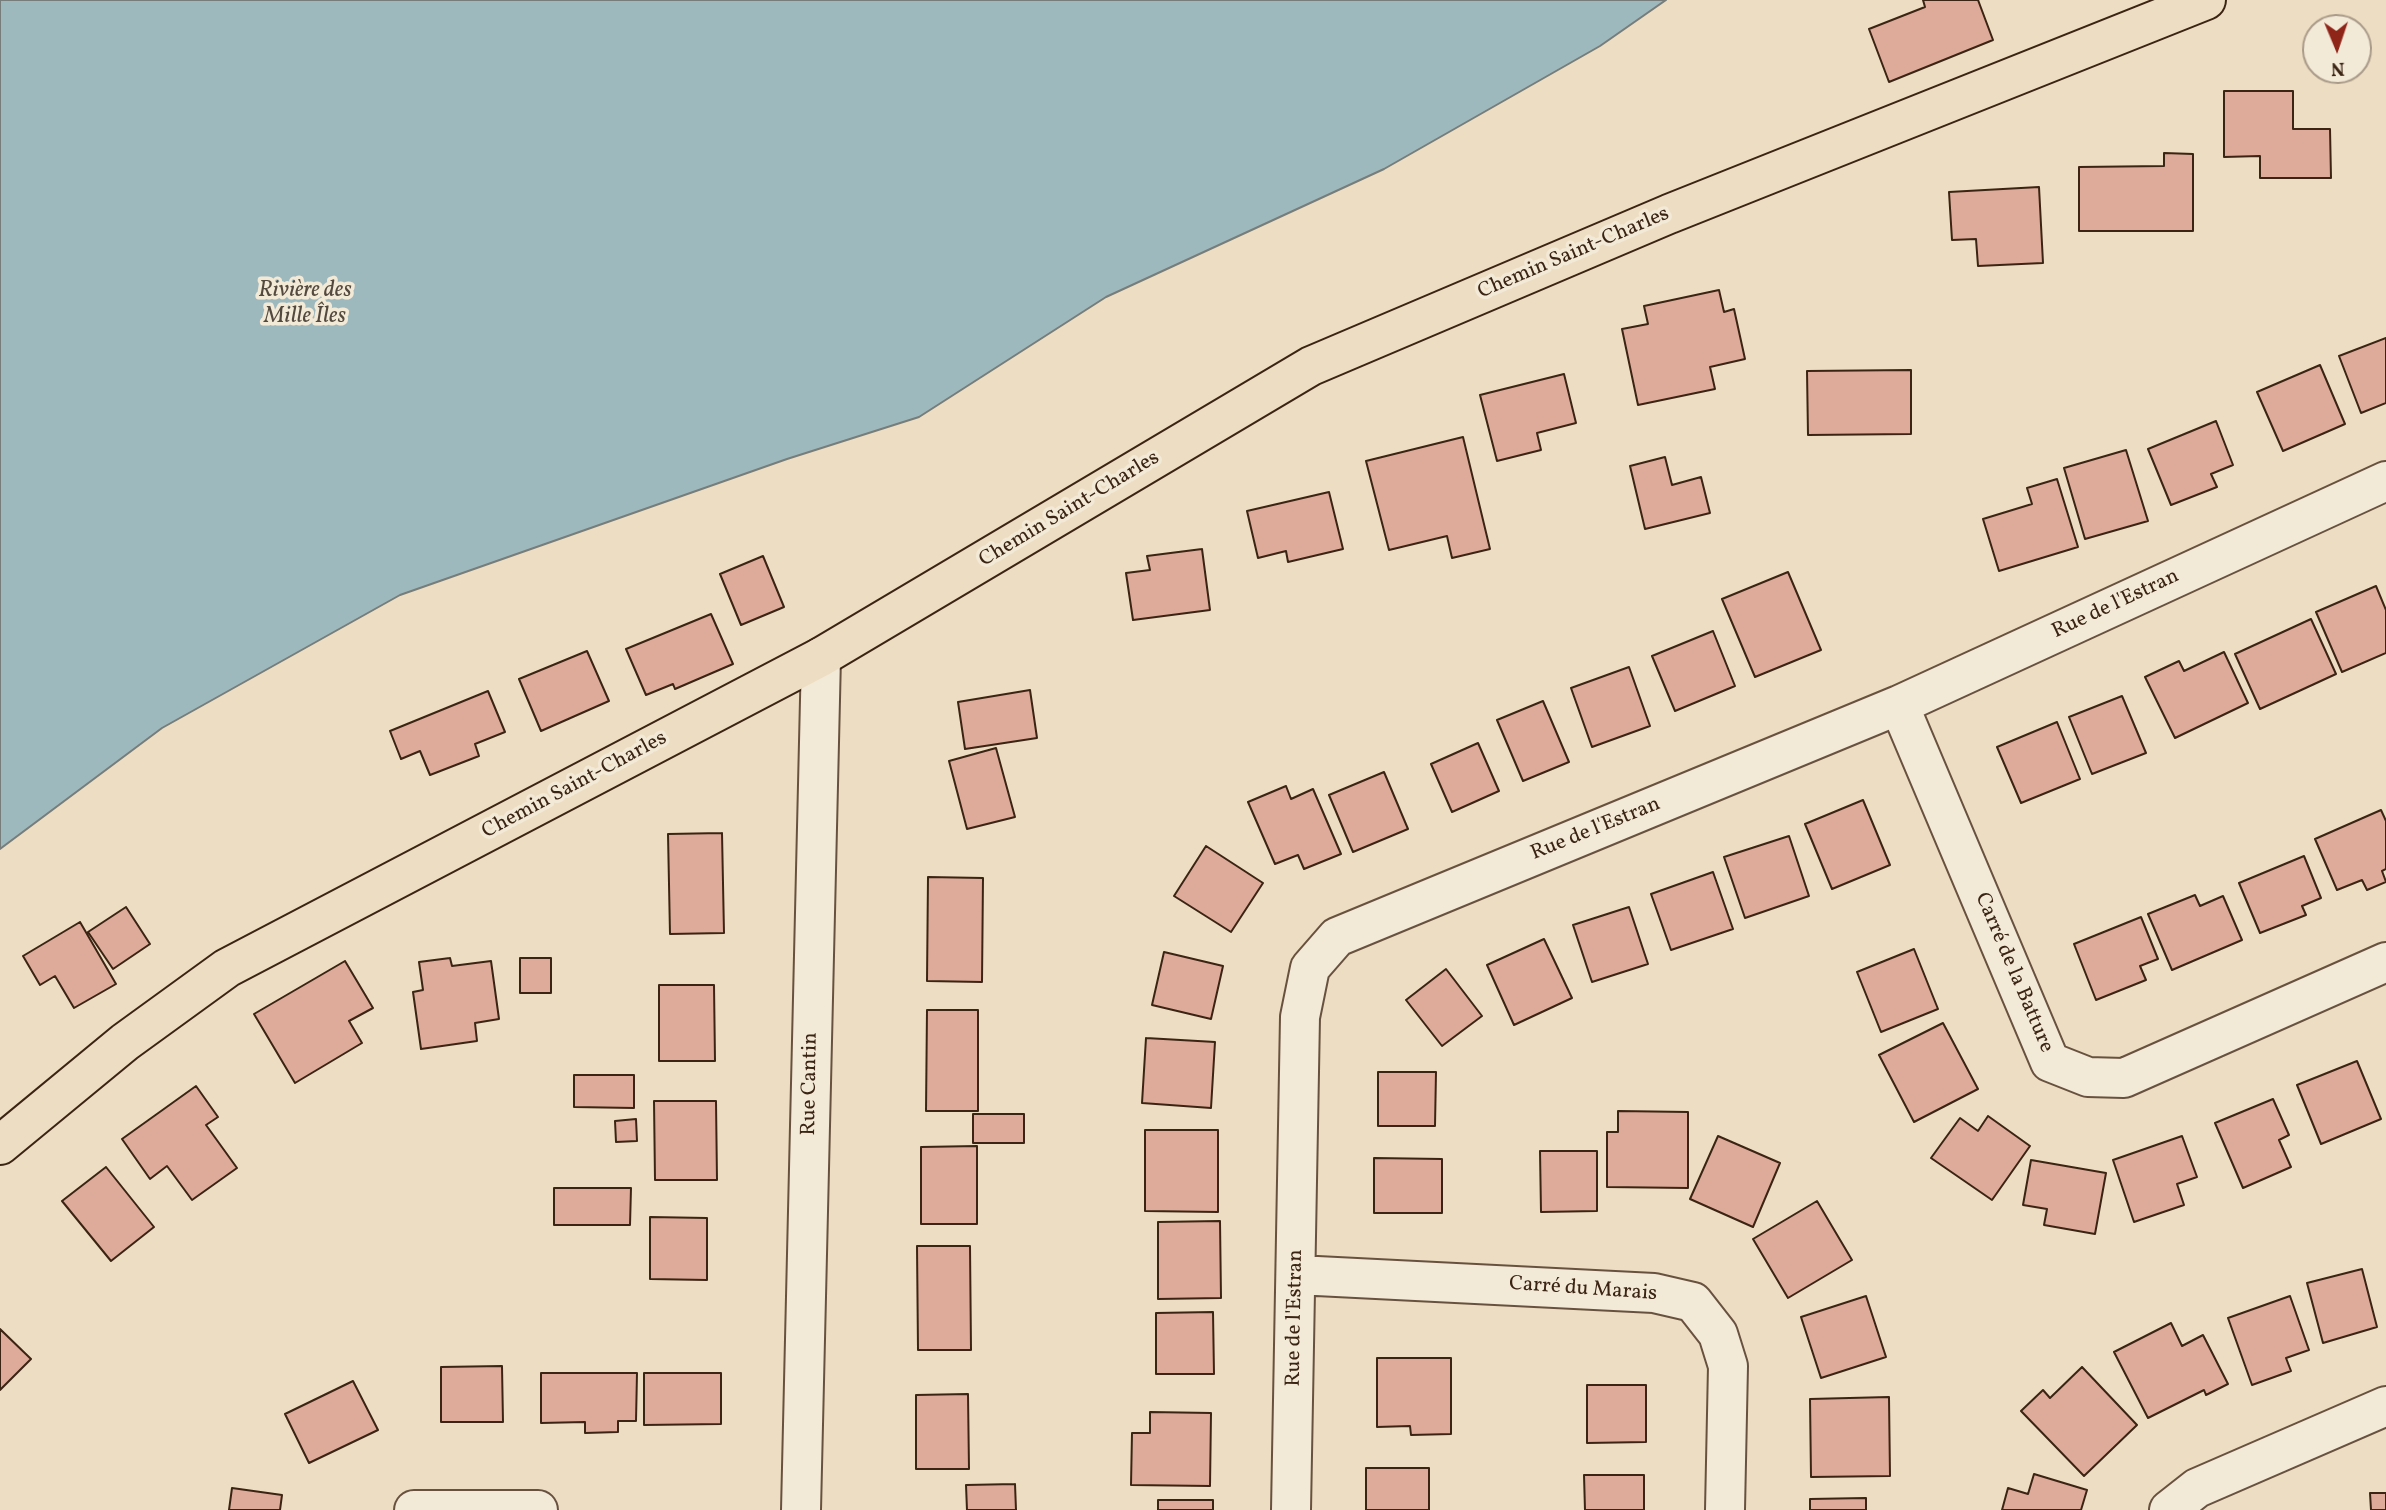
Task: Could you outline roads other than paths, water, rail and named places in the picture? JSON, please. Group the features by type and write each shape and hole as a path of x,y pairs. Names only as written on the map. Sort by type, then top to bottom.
{"main road":[{"name":"Chemin Saint-Charles","path":"0,1145 125,1042 227,968 821,657 1311,366 1669,214 2206,0"}],"street":[{"name":"Rue de l'Estran","path":"1291,1510 1300,1017 1310,968 1337,937 1899,705 2386,481"},
{"name":"Rue Cantin","path":"801,1510 821,657"},
{"name":"Carré de la Batture","path":"1899,705 2050,1062 2088,1077 2124,1078 2386,962"},
{"name":"Carré du Marais","path":"1297,1275 1654,1293 1693,1302 1718,1334 1728,1366 1725,1510"},
{"path":"2169,1510 2197,1488 2386,1406"},
{"path":"414,1510 538,1510"}],"water":[{"name":"Rivière des Mille Îles","path":"0,0 1666,0 1600,46 1384,169 1106,297 919,417 787,459 400,595 162,728 0,849"}]}
